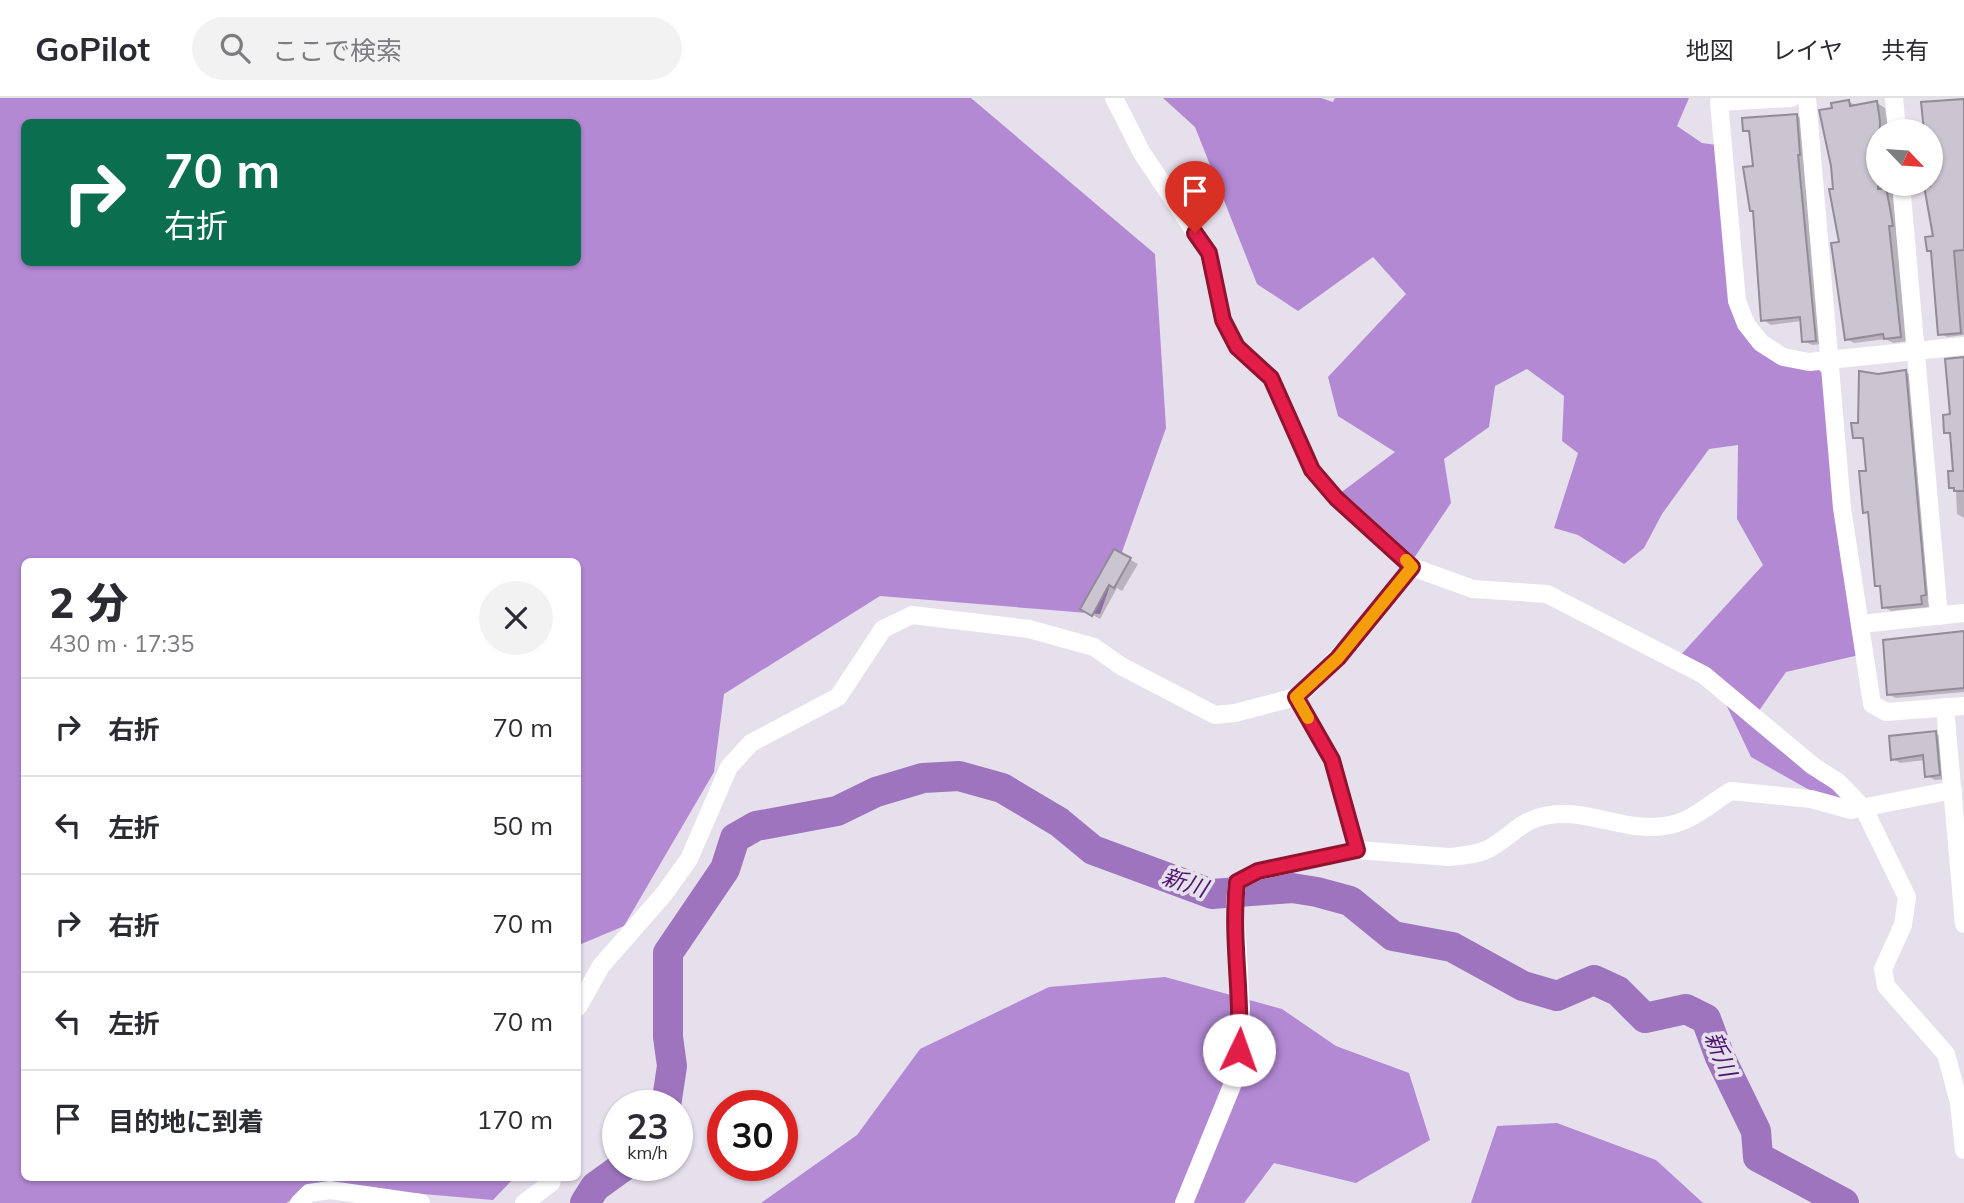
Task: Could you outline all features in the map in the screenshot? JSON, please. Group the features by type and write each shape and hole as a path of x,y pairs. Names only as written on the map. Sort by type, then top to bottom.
{"street":[{"path":"1114,98 1142,153 1209,253 1223,320 1237,347 1271,378 1312,470 1336,498 1412,567 1473,589 1547,594 1704,675 1813,766 1838,782 1864,809 1907,897 1903,925 1883,969 1886,986 1946,1054 1959,1103 1964,1150"},
{"path":"1791,98 1719,102 1737,301 1753,335 1772,351 1796,360 1829,361 1964,346"},
{"path":"1807,98 1842,508 1872,704 1886,712 1964,705"},
{"path":"1894,98 1896,119"},
{"path":"1902,196 1940,615"},
{"path":"581,1002 601,966 664,894 689,859 729,767 751,743 838,698 883,629 912,615 1029,629 1094,647 1142,677 1215,715 1296,697 1333,663 1412,567"},
{"path":"1861,624 1964,613"},
{"path":"1296,697 1332,760 1357,850"},
{"path":"1945,707 1964,924"},
{"path":"1184,1203 1238,1071 1241,1009 1235,904 1237,882 1258,871 1357,850 1449,857 1463,855 1485,850 1536,818 1566,814 1630,826 1672,825 1695,816 1731,790 1761,791 1818,801 1850,810 1953,790"},
{"path":"524,1203 552,1181"},
{"path":"299,1203 309,1193 330,1190 421,1203"}],"shaded area":[{"path":"0,98 971,98 1155,254 1166,428 1100,614 880,596 724,694 714,772 624,926 581,944 581,558 21,558 21,1181 511,1181 493,1200 318,1185 286,1203 0,1203"},
{"path":"1163,98 1321,98 1333,102 1335,98 1689,98 1677,126 1702,143 1717,145 1731,301 1782,365 1808,370 1816,368 1825,375 1859,655 1786,672 1756,715 1677,659 1763,565 1737,519 1738,445 1709,449 1662,514 1644,548 1624,564 1578,535 1554,528 1578,453 1562,441 1564,396 1527,369 1495,386 1489,427 1444,459 1451,503 1412,561 1339,494 1395,452 1338,416 1328,377 1406,294 1373,257 1298,311 1257,284 1195,127"},
{"path":"1723,698 1848,801 1820,796 1751,757"},
{"path":"1165,977 1282,1009 1336,1046 1409,1073 1430,1140 1356,1183 1274,1163 1244,1203 761,1203 792,1181 798,1181 798,1177 857,1135 920,1049 1049,987"},
{"path":"1557,1123 1656,1160 1703,1203 1471,1203 1497,1126"}],"building":[{"path":"1964,99 1964,250 1954,251 1961,333 1938,335 1931,251 1927,251 1925,237 1933,236 1926,196 1943,196 1943,119 1923,119 1921,102"},
{"path":"1849,100 1850,106 1877,101 1880,119 1866,119 1866,196 1887,196 1893,226 1889,226 1901,337 1884,339 1883,334 1845,340 1831,243 1839,242 1829,189 1833,189 1831,166 1819,110 1832,108 1831,103"},
{"path":"1797,114 1798,155 1816,341 1802,342 1800,317 1761,321 1753,211 1750,211 1743,167 1753,166 1749,131 1743,131 1742,118"},
{"path":"1964,357 1964,491 1954,491 1954,488 1949,488 1948,471 1953,471 1950,433 1944,433 1943,415 1950,414 1945,359"},
{"path":"1906,370 1926,595 1921,596 1922,604 1882,608 1880,586 1875,586 1868,512 1863,513 1859,471 1866,471 1863,438 1853,438 1851,423 1858,423 1859,371 1878,374"},
{"path":"1114,549 1131,558 1114,588 1109,585 1092,616 1080,609"},
{"path":"1964,631 1964,688 1887,695 1883,640"},
{"path":"1936,731 1940,775 1925,777 1923,755 1891,760 1889,736"}],"waterway":[{"name":"新川","path":"668,1090 672,1066 668,1037 668,953 725,869 735,838 756,826 837,811 876,792 923,778 959,776 1002,788 1059,822 1093,850 1212,894 1292,888 1317,892 1350,901 1393,936 1452,947 1523,986 1557,996 1594,980 1618,991 1645,1018 1686,1009 1706,1019 1720,1057 1756,1131 1758,1157 1844,1203"},
{"name":"新川","path":"585,1203 595,1187 603,1181"}],"slow traffic":[{"path":"1308,718 1296,697 1324,674 1351,643 1412,567 1406,560"}],"route":[{"path":"1195,233 1209,253 1223,320 1237,347 1271,378 1312,470 1336,498 1412,567 1324,674 1296,697 1332,760 1357,850 1258,871 1237,882 1235,904 1241,1009 1239,1050"}]}
